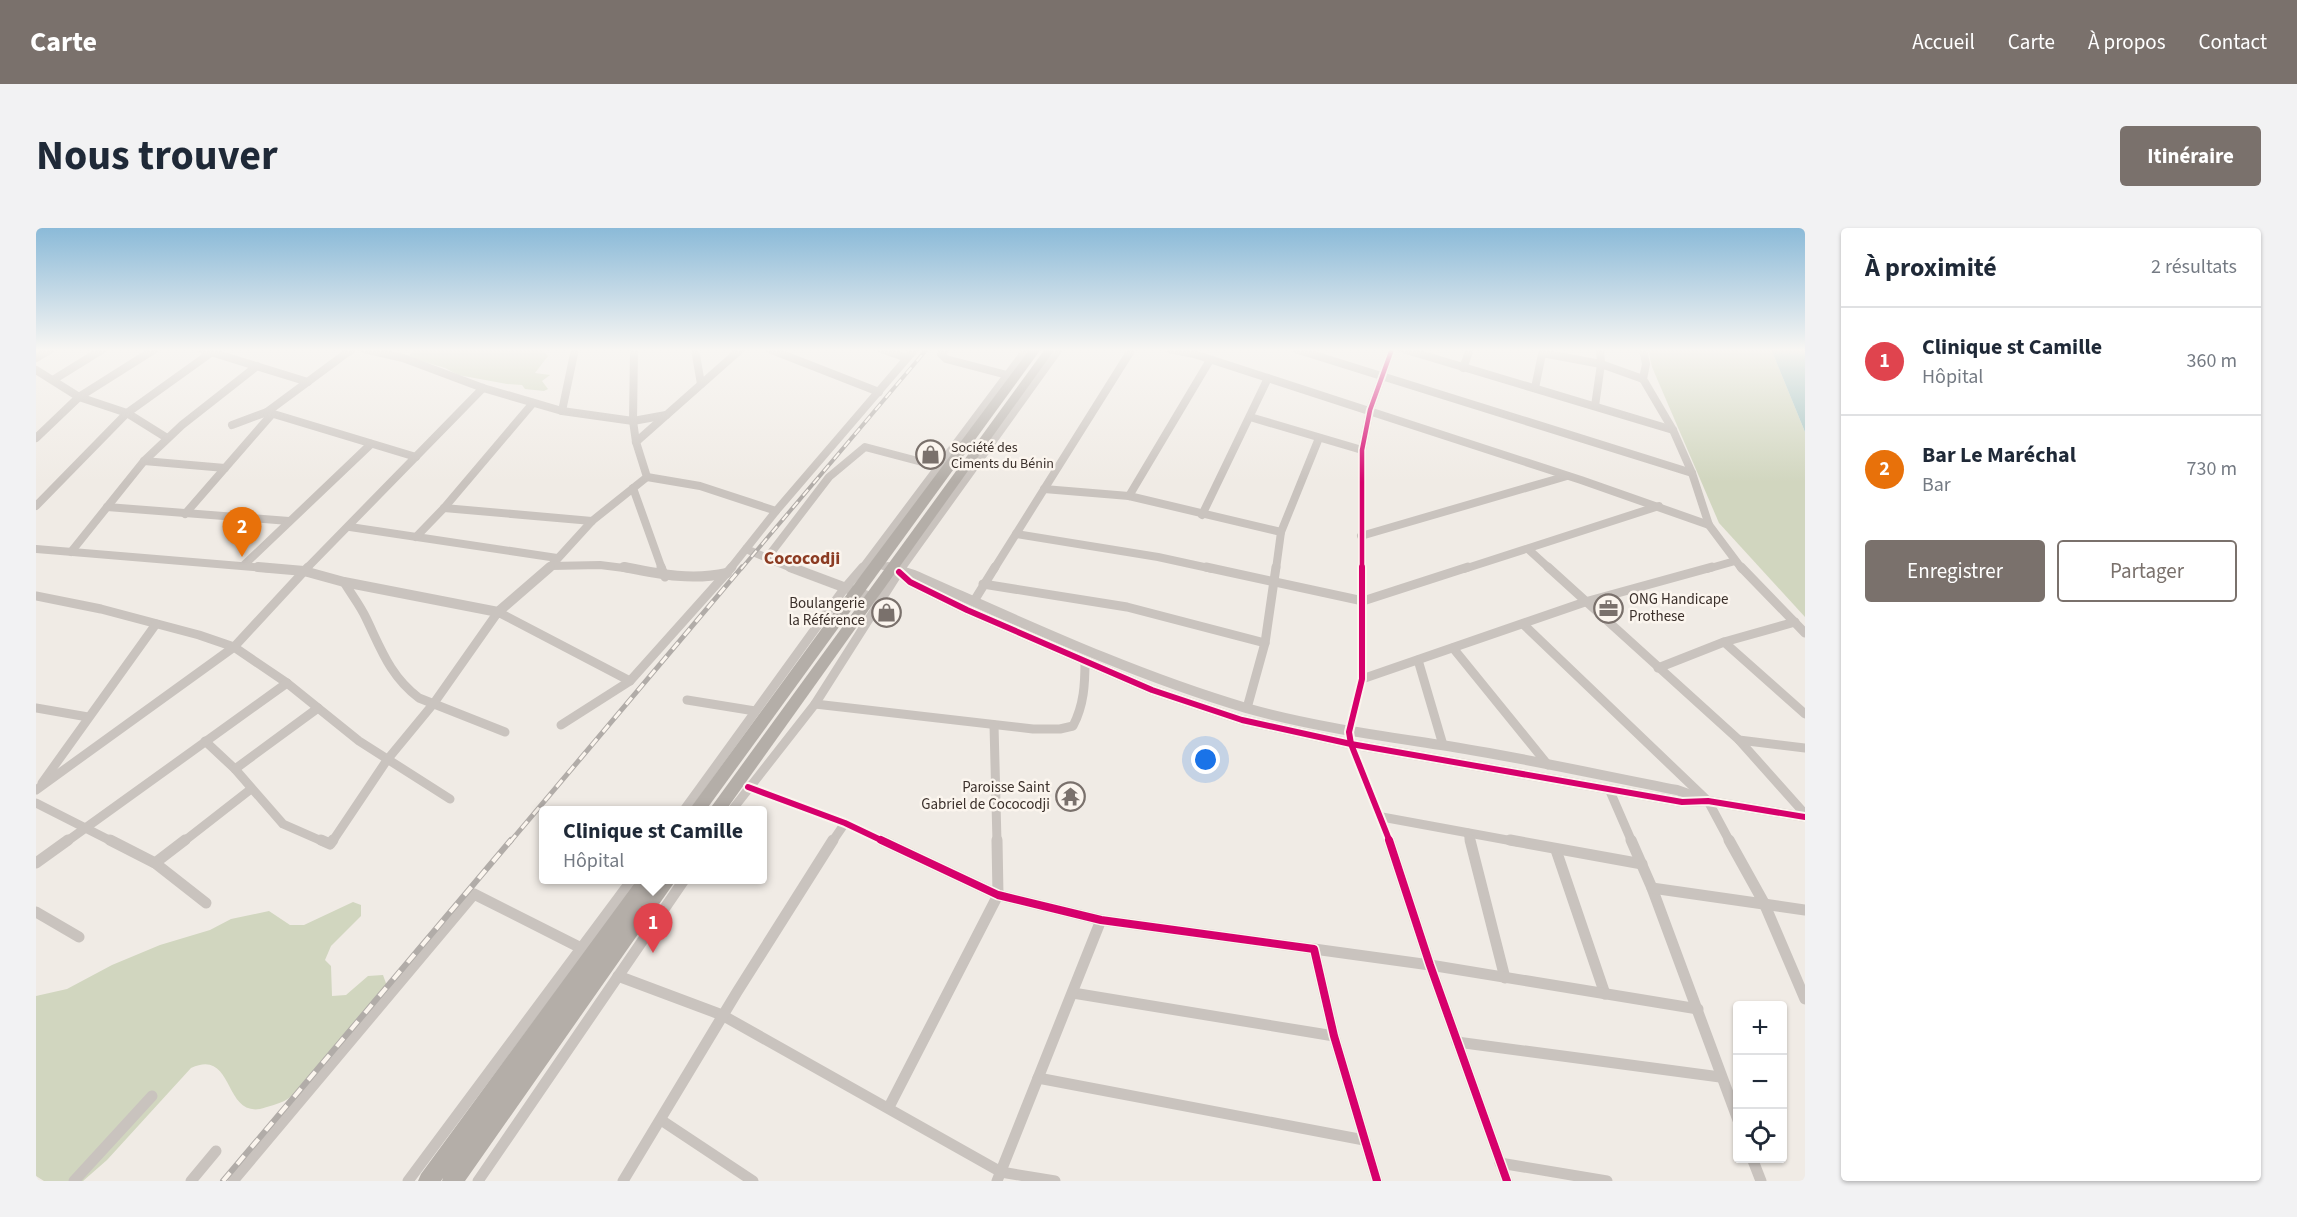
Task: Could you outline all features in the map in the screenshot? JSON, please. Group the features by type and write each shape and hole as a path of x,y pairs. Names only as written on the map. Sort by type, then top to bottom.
{"highway":[{"path":"701,806 849,591 873,563 1002,393"},
{"path":"720,806 870,597 895,570 1019,393"},
{"path":"428,1181 644,884"},
{"path":"452,1181 663,884"}],"street":[{"path":"74,393 127,412 167,438"},
{"path":"37,436 85,393"},
{"path":"36,506 127,412 153,393"},
{"path":"71,552 144,461 167,438 223,393"},
{"path":"185,514 269,413 294,393"},
{"path":"37,789 234,647 304,571 478,393"},
{"path":"501,393 562,411 633,421 666,415"},
{"path":"562,411 566,393"},
{"path":"633,393 633,421 636,442 647,477"},
{"path":"636,442 690,393"},
{"path":"561,725 630,681 728,573 776,511 878,393"},
{"path":"993,393 937,466 873,563 914,575 1090,652 1159,679 1248,708 1349,732 1443,745 1677,790 1708,801 1805,816"},
{"path":"735,806 815,704 895,570 1026,393"},
{"path":"974,601 1104,393"},
{"path":"1129,496 1190,393"},
{"path":"1202,515 1261,393"},
{"path":"1317,393 1709,525"},
{"path":"1376,393 1362,450 1362,679 1349,732 1351,744 1382,817 1430,965 1507,1181"},
{"path":"1438,393 1692,473"},
{"path":"1553,393 1673,430"},
{"path":"1595,406 1597,393"},
{"path":"1652,393 1673,430 1692,473 1709,525 1735,561 1805,633"},
{"path":"416,537 444,508 533,403"},
{"path":"232,425 269,413 416,457"},
{"path":"1250,417 1362,450"},
{"path":"1248,708 1265,643 1281,532 1319,438"},
{"path":"244,565 371,444"},
{"path":"767,558 829,477 865,447 937,466"},
{"path":"144,461 225,468"},
{"path":"1361,536 1567,476"},
{"path":"205,741 235,769 283,824 330,844 387,760 434,703 498,612 554,562 592,521 647,477 700,486 776,511"},
{"path":"633,488 665,577"},
{"path":"1044,489 1129,496 1281,532"},
{"path":"108,507 290,521"},
{"path":"1016,534 1158,557 1363,601 1659,507"},
{"path":"444,508 592,521"},
{"path":"350,526 554,562 608,565 665,577 709,578 728,573"},
{"path":"36,549 304,571 344,582 498,612 630,681"},
{"path":"746,549 849,591 870,597"},
{"path":"1528,549 1738,740 1805,816"},
{"path":"1362,679 1585,602 1735,561"},
{"path":"895,570 910,582 967,610 1152,690 1242,720 1351,744 1682,802 1708,801"},
{"path":"344,582 367,622 374,643 407,690 419,698 505,732"},
{"path":"983,584 1127,607 1265,643"},
{"path":"687,806 755,711 849,591"},
{"path":"36,596 100,609 199,635 234,647 287,683 387,760 450,799"},
{"path":"1658,668 1724,642 1795,621"},
{"path":"37,789 156,624"},
{"path":"1523,624 1708,801 1764,903 1805,999"},
{"path":"1724,642 1805,714"},
{"path":"1453,648 1548,765"},
{"path":"1418,660 1443,745"},
{"path":"815,704 993,724 1060,729 1073,726 1084,701 1085,661"},
{"path":"36,863 287,683"},
{"path":"687,700 755,711"},
{"path":"36,708 88,717"},
{"path":"235,769 318,708"},
{"path":"889,1107 998,895 993,724"},
{"path":"1738,740 1805,748"},
{"path":"748,787 845,822 998,895 1101,920 1430,965 1698,1009"},
{"path":"155,862 251,789"},
{"path":"1609,789 1652,888 1733,1110"},
{"path":"36,803 155,862 206,903"},
{"path":"1382,817 1642,864"},
{"path":"623,1181 796,895 845,822"},
{"path":"1468,833 1505,978"},
{"path":"1556,850 1605,994"},
{"path":"408,1181 628,884"},
{"path":"478,1181 681,884"},
{"path":"1652,888 1805,910"},
{"path":"233,1181 474,894 581,948"},
{"path":"36,912 80,937"},
{"path":"999,1176 1101,920"},
{"path":"1314,949 1334,1036 1377,1181"},
{"path":"618,976 722,1015 889,1107 999,1176 1055,1181"},
{"path":"1072,993 1334,1036"},
{"path":"1457,1042 1720,1077"},
{"path":"1038,1078 1364,1140"},
{"path":"74,1181 153,1096"},
{"path":"662,1120 753,1181"},
{"path":"191,1181 216,1151"},
{"path":"1500,1163 1607,1181"},
{"path":"1754,1163 1761,1181"}],"green space":[{"path":"1663,393 1789,393 1805,432 1805,617 1719,523"},
{"path":"353,902 361,905 361,916 331,946 325,960 331,966 332,996 346,995 368,976 383,975 387,986 291,1096 260,1109 248,1108 240,1102 215,1067 205,1064 191,1068 107,1160 83,1181 44,1181 36,1176 36,996 67,989 112,965 160,945 210,930 231,919 269,911 290,925 304,925"}],"water":[{"path":"1789,393 1805,393 1805,432"}],"railway":[{"path":"741,569 889,393"},
{"path":"540,806 742,567"},
{"path":"510,842 539,808"},
{"path":"223,1181 511,840"}],"cycle path":[{"path":"1376,393 1370,410 1362,450 1362,679 1349,732 1351,744 1382,817 1430,965 1507,1181"},
{"path":"899,572 910,582 967,610 1152,690 1242,720 1351,744 1682,802 1708,801 1805,817"},
{"path":"748,787 845,823 998,895 1101,920 1314,949 1334,1036 1377,1181"}],"place":[{"name":"Société des Ciments du Bénin","path":"930,455"},
{"name":"Bar Le Maréchal","path":"242,557"},
{"name":"ONG Handicape Prothese","path":"1608,608"},
{"name":"Boulangerie la Référence","path":"886,612"},
{"name":"Paroisse Saint Gabriel de Cococodji","path":"1071,796"},
{"name":"Clinique st Camille","path":"653,953"}],"district":[{"name":"Cococodji","path":"802,558"}]}
